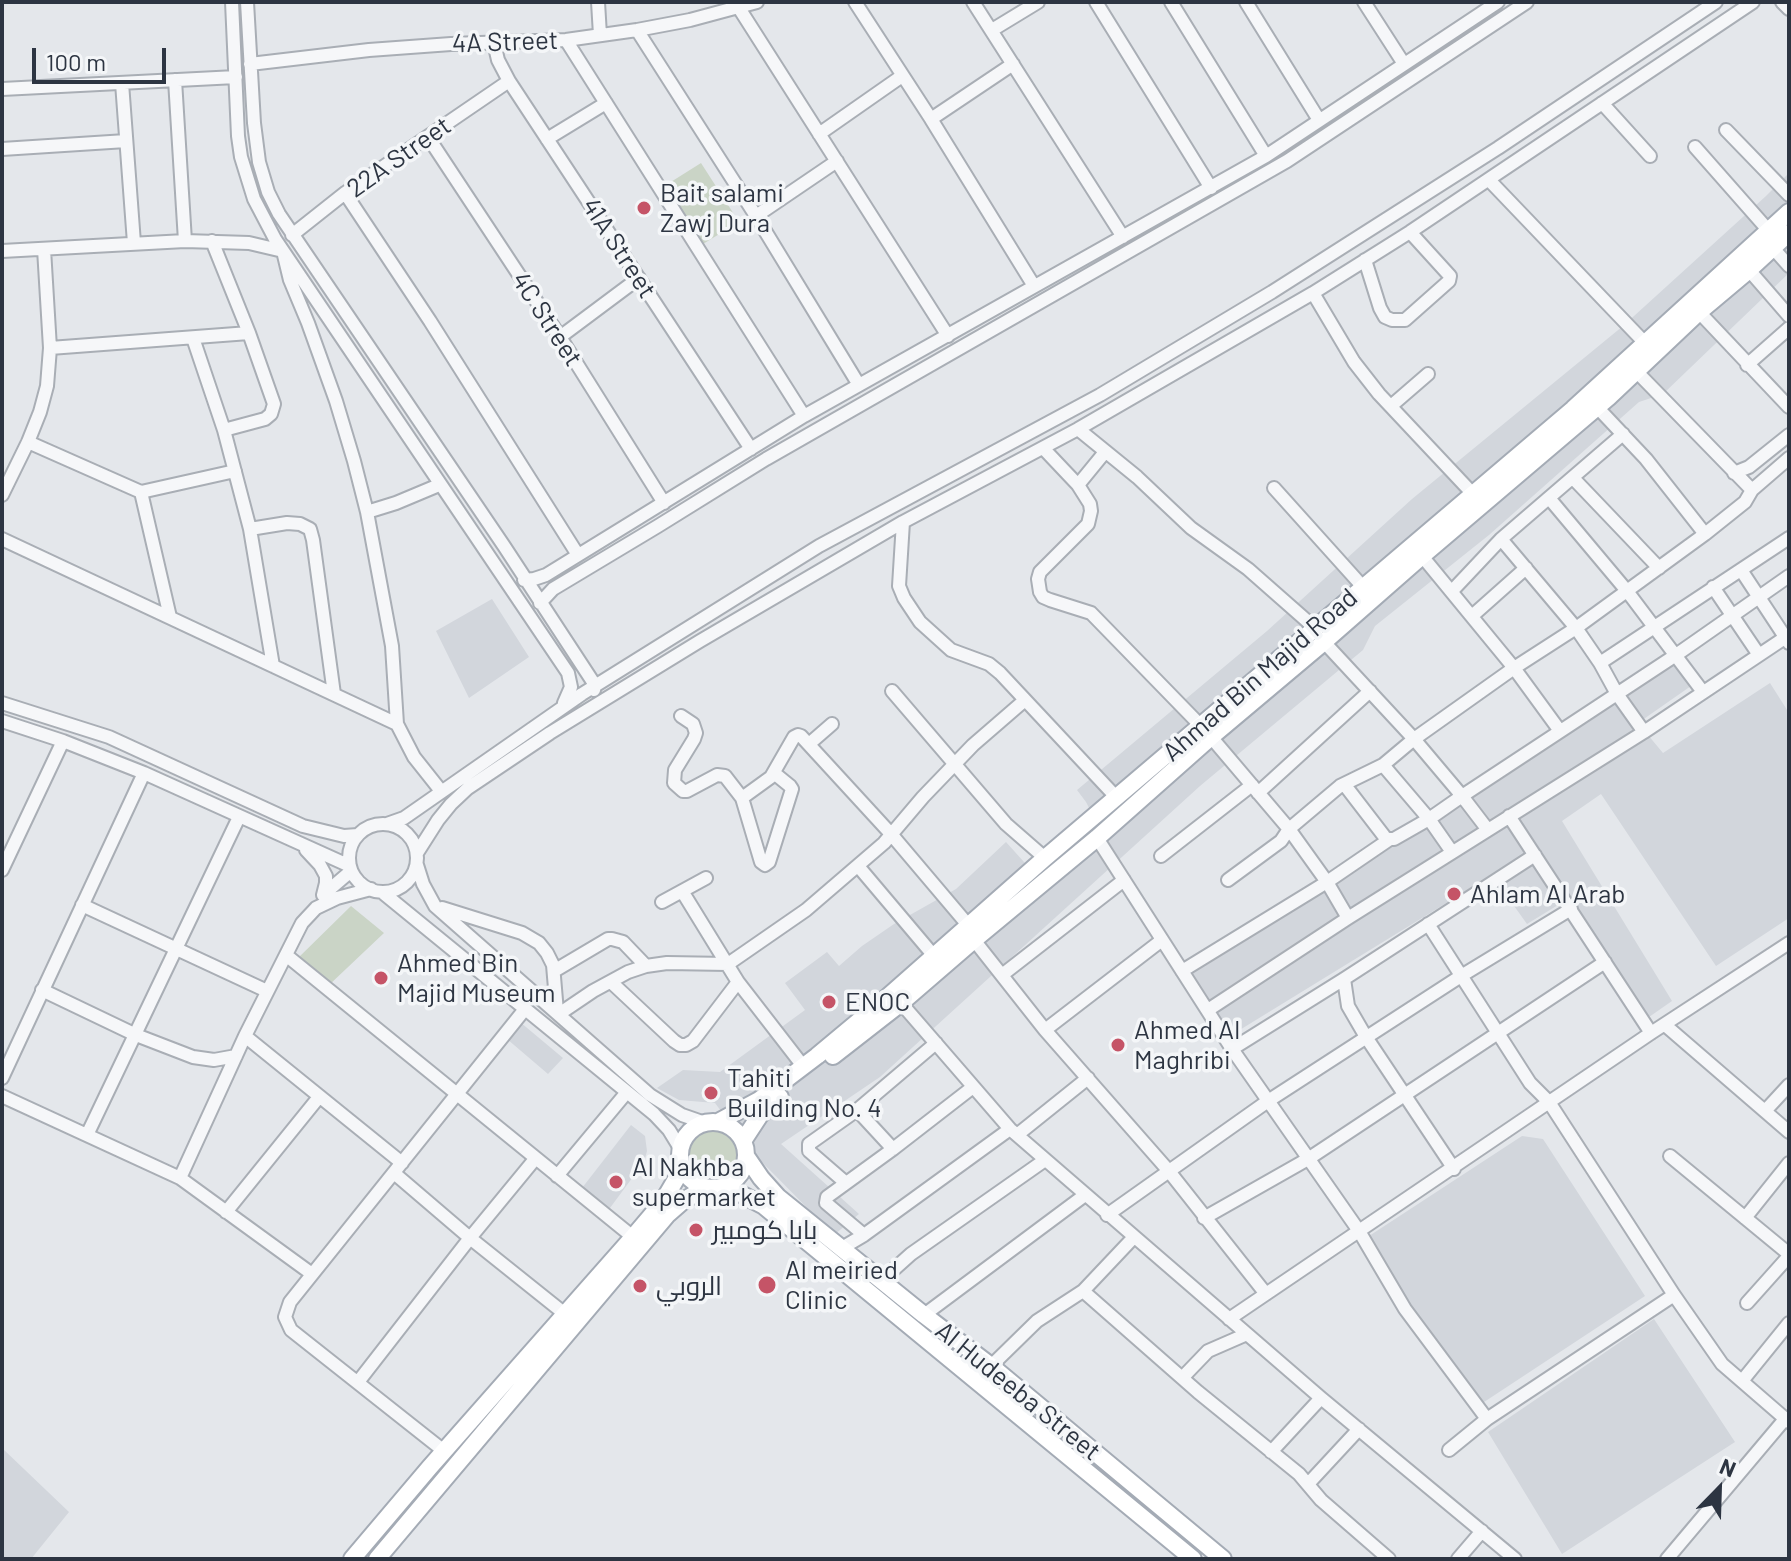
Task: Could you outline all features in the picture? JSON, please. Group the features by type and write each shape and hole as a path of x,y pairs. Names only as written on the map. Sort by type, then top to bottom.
{"main road":[{"name":"Ahmad Bin Majid Road","path":"1320,635 1363,587 1573,409 1789,212"},
{"name":"Ahmad Bin Majid Road","path":"745,1149 753,1123 767,1108 901,1003 1045,858 1422,556 1597,407 1789,233"},
{"name":"Ahmad Bin Majid Road","path":"712,1122 759,1100 934,956 1097,838 1206,731"},
{"path":"377,1559 667,1215 683,1201 736,1180 741,1173 745,1149 737,1132 712,1122 693,1128 680,1148 682,1169 688,1178 696,1184 713,1188"},
{"name":"Al Hudeeba Street","path":"745,1149 761,1178 778,1197 991,1366 1223,1559"},
{"path":"352,1559 662,1203 682,1169"},
{"name":"Al Hudeeba Street","path":"713,1188 748,1197 764,1206 1193,1559"}],"street":[{"path":"232,2 238,136 254,199 283,251 568,673 570,694 562,707"},
{"path":"247,2 259,162 268,192 292,235 595,685 590,700 550,733"},
{"path":"598,2 600,35"},
{"name":"4A Street","path":"250,64 369,50 566,40 637,30 757,2"},
{"path":"855,2 1034,286"},
{"path":"973,2 1123,237"},
{"path":"992,30 1038,2"},
{"path":"1096,2 1211,188"},
{"path":"1172,2 1266,156"},
{"path":"1246,2 1319,120"},
{"path":"1364,2 1404,64"},
{"path":"540,603 553,589 766,459 1274,168 1527,2"},
{"path":"387,824 404,818 595,685 819,546 1100,395 1272,292 1498,148 1716,2"},
{"path":"316,908 337,898 394,890 404,884 412,876 417,859 438,820 451,804 468,788 550,733 903,522 1078,429 1313,293 1489,180 1753,2"},
{"path":"1782,2 1789,9"},
{"path":"524,580 540,578 804,416 1266,156 1491,4"},
{"path":"739,8 948,336"},
{"path":"637,30 859,385"},
{"path":"566,40 804,416"},
{"name":"41A Street","path":"494,43 498,60 509,81 751,449"},
{"path":"931,119 1013,64"},
{"path":"819,134 902,76"},
{"path":"2,89 236,77"},
{"path":"175,80 185,241"},
{"name":"22A Street","path":"292,235 345,193 509,81"},
{"path":"122,83 134,243"},
{"path":"547,139 606,103"},
{"path":"1602,103 1650,156"},
{"path":"1726,130 1789,195"},
{"name":"4C Street","path":"428,137 560,337 664,503"},
{"path":"2,149 126,141"},
{"path":"1695,147 1769,231"},
{"path":"756,216 837,161"},
{"path":"1489,180 1645,343"},
{"path":"345,193 578,555"},
{"path":"249,243 261,233 263,218"},
{"path":"1365,260 1385,317 1405,320 1449,281 1450,276 1410,232"},
{"path":"2,251 212,241 249,243 283,251"},
{"path":"212,241 274,404 271,414 265,419 224,430"},
{"path":"1773,248 1789,266"},
{"path":"2,495 28,442 47,386 50,348 44,249"},
{"path":"283,251 290,280 336,401 367,512 392,646 397,724 414,757 441,791"},
{"path":"1749,270 1789,316"},
{"path":"560,337 639,278"},
{"path":"1313,293 1354,362 1473,494"},
{"path":"1699,312 1789,407"},
{"path":"1747,365 1789,328"},
{"path":"50,348 249,333"},
{"path":"193,338 224,430 250,529 273,666"},
{"path":"1636,371 1752,490"},
{"path":"1391,406 1428,374"},
{"path":"1597,407 1646,459 1705,534"},
{"path":"1078,429 1137,477 1191,528 1248,569 1320,635 1414,739 1488,830"},
{"path":"1452,591 1501,539 1623,434"},
{"path":"1734,473 1749,467 1789,435"},
{"path":"28,442 141,492 235,471"},
{"path":"1043,448 1078,485 1090,504 1088,524 1040,572 1038,579 1043,597 1091,613 1206,731 1289,829 1348,918"},
{"path":"1078,485 1105,452"},
{"path":"1228,880 1281,841 1289,829 1344,784 1383,765 1414,739 1576,628 1705,534 1745,502 1752,490 1789,458"},
{"path":"367,512 396,503 437,481 444,473 450,475 497,544 504,546"},
{"path":"1573,478 1659,568"},
{"path":"1274,488 1363,587"},
{"path":"141,492 170,617"},
{"path":"1549,498 1627,591 1703,692"},
{"path":"903,522 899,586 920,622 951,650 989,664 1117,798"},
{"path":"250,529 287,523 310,529 334,694"},
{"path":"577,575 574,569 576,563 609,544 609,537"},
{"path":"1600,663 1789,538"},
{"path":"2,539 397,724"},
{"path":"1501,539 1576,628 1644,732"},
{"path":"1422,556 1514,668 1560,731"},
{"path":"1472,616 1526,568"},
{"path":"1208,1010 1788,639 1741,570"},
{"path":"1182,971 1327,882 1390,839 1429,819 1789,576"},
{"path":"1713,587 1759,655"},
{"path":"527,612 557,648 565,649 567,643"},
{"path":"892,691 1006,824 1045,858"},
{"path":"1161,856 1255,789 1370,691"},
{"path":"558,1013 628,972 646,966 667,963 728,964 806,910 884,843 955,763 988,730 1025,700"},
{"path":"2,703 109,737 303,826 344,836 358,835"},
{"path":"681,716 693,724 696,733 675,770 674,783 687,791 722,774 742,798 761,862 768,864 792,788 774,773"},
{"path":"2,721 144,773 351,868"},
{"path":"809,744 832,724"},
{"path":"742,798 769,779 794,737 801,736 891,834 1045,1030 1168,1170 1266,1294"},
{"path":"2,870 63,741"},
{"path":"1383,765 1429,819 1452,852"},
{"path":"2,1078 144,773"},
{"path":"1344,784 1384,836 1390,839"},
{"path":"1509,816 1651,1033"},
{"path":"87,1135 239,817"},
{"path":"680,1148 662,1122 627,1092 376,891 362,885 351,868 349,851 358,835 376,824 387,824 407,833 413,842 423,884 435,906 660,1103 682,1115 712,1122"},
{"path":"1097,838 1232,1049 1359,1231 1405,1309 1487,1419"},
{"path":"180,1178 267,991 302,923 323,895 326,876 301,845"},
{"path":"1232,1049 1535,855"},
{"path":"858,866 934,956"},
{"path":"323,895 351,868"},
{"path":"662,902 706,878"},
{"path":"1002,975 1124,880"},
{"path":"682,891 738,982 803,1066"},
{"path":"82,905 267,991"},
{"path":"435,906 528,935 543,947 554,971 558,1013"},
{"path":"1107,1215 1268,1101 1571,909"},
{"path":"1428,924 1530,1083 1549,1102 1722,1364 1787,1420 1667,1559"},
{"path":"554,971 608,939 623,942 646,966"},
{"path":"1045,1030 1162,940"},
{"path":"1229,1319 1789,943"},
{"path":"286,955 633,1237"},
{"path":"1204,1218 1308,1159 1605,962"},
{"path":"1344,979 1348,1006 1454,1169"},
{"path":"611,982 674,1041 686,1045 693,1041 738,982"},
{"path":"42,990 136,1035 193,1057 214,1060 236,1056"},
{"path":"901,1003 1013,1132 1321,1398 1515,1559"},
{"path":"444,1451 291,1330 285,1317 290,1302 525,1009"},
{"path":"1665,1025 1789,1132"},
{"path":"245,1036 319,1097 470,1238 565,1314"},
{"path":"846,1183 809,1151 811,1141 857,1110 936,1043"},
{"path":"842,1248 1088,1078"},
{"path":"1765,1111 1789,1085"},
{"path":"864,1235 826,1203 827,1197 973,1087"},
{"path":"557,1176 627,1092"},
{"path":"2,1096 180,1178 312,1274"},
{"path":"226,1212 319,1097"},
{"path":"857,1110 893,1149"},
{"path":"1670,1156 1789,1255 1747,1303"},
{"path":"358,1382 535,1159"},
{"path":"882,1280 911,1254 1045,1160"},
{"path":"1745,1218 1789,1163"},
{"path":"924,1315 1085,1195"},
{"path":"991,1366 1037,1321 1083,1291 1134,1237"},
{"path":"1083,1291 1299,1474 1321,1500 1389,1559"},
{"path":"1449,1450 1487,1419 1674,1295"},
{"path":"1742,1381 1789,1323"},
{"path":"1183,1377 1208,1351 1247,1334"},
{"path":"1271,1452 1321,1398"},
{"path":"1308,1484 1359,1429"},
{"path":"1458,1559 1482,1531"}],"shaded area":[{"path":"1789,173 1789,273 1663,394 1639,402 1489,535 1375,626 1363,650 1200,786 880,1077 781,1144 859,1214 834,1235 751,1151 715,1103 679,1100 657,1088 683,1070 720,1072 805,1010 785,983 827,952 839,966 894,924 956,889 1006,842 1042,882 1100,829 1077,790 1267,631 1412,499 1623,326"},
{"path":"492,599 529,657 469,698 436,631"},
{"path":"1671,658 1691,686 1638,723 1663,753 1770,683 1789,713 1789,918 1716,966 1601,794 1562,821 1672,1001 1649,1017 1571,897 1527,924 1492,875 1225,1039 1182,967"},
{"path":"520,1022 563,1058 548,1074 507,1039"},
{"path":"631,1125 645,1136 647,1151 644,1162 607,1212 582,1188"},
{"path":"1522,1136 1543,1139 1645,1296 1478,1406 1366,1238"},
{"path":"1654,1319 1735,1442 1562,1554 1488,1432"},
{"path":"2,1448 69,1512 31,1559 2,1559"}],"green space":[{"path":"701,163 739,222 703,244 666,185"},
{"path":"351,906 384,933 328,986 297,959"},
{"path":"713,1130 731,1138 739,1156 731,1174 713,1182 695,1174 687,1156 695,1138"}],"place":[{"name":"Bait salami Zawj Dura","path":"644,208"},
{"name":"Ahlam Al Arab","path":"1454,894"},
{"name":"Ahmed Bin Majid Museum","path":"381,978"},
{"name":"ENOC","path":"829,1002"},
{"name":"Ahmed Al Maghribi","path":"1118,1045"},
{"name":"Tahiti Building No. 4","path":"711,1093"},
{"name":"Al Nakhba supermarket","path":"616,1182"},
{"name":"بابا كومبير","path":"696,1230"},
{"name":"Al meiried Clinic","path":"767,1285"},
{"name":"الروبي","path":"640,1286"}]}
